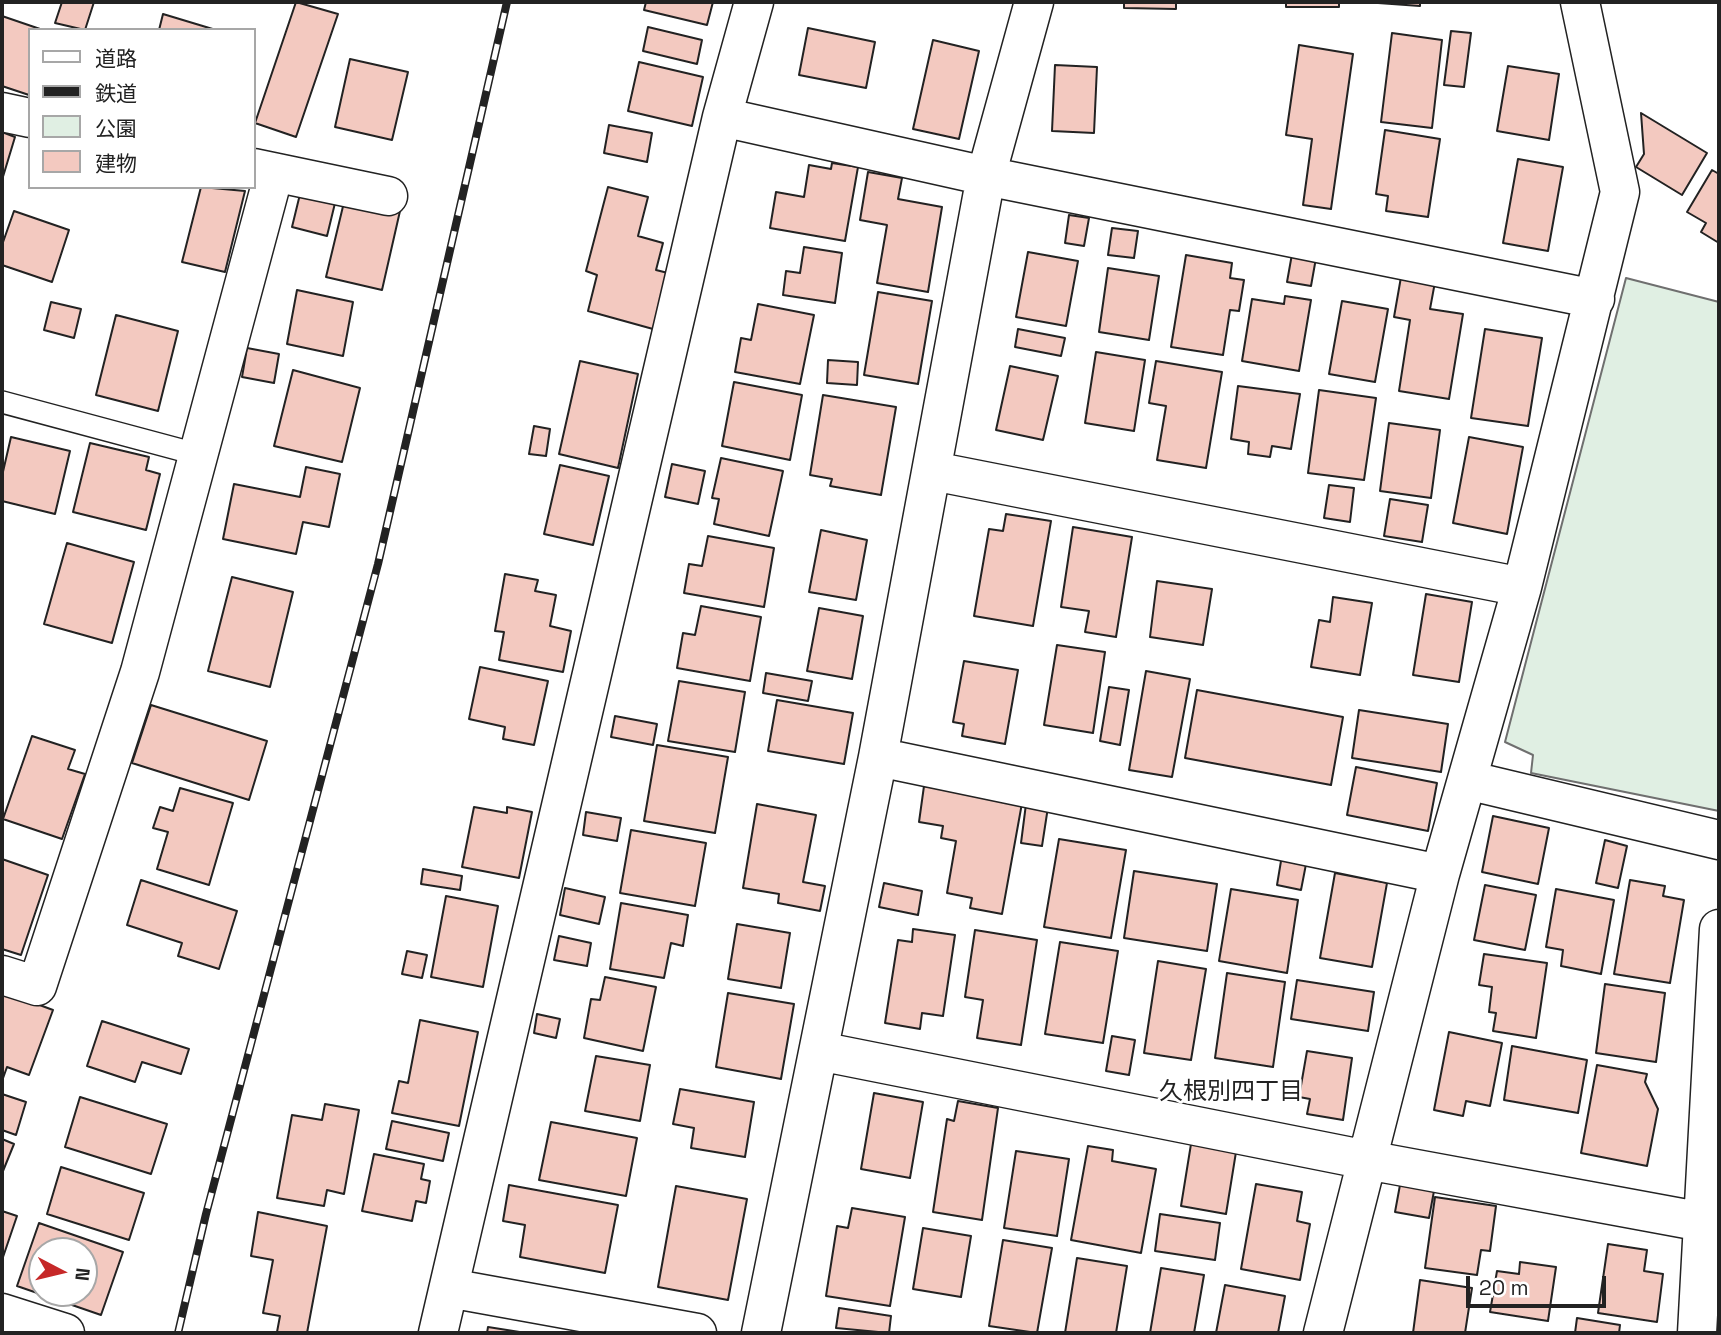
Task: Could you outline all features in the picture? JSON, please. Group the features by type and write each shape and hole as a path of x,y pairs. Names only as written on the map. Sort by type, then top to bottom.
{"street":[{"path":"438,1333 722,117 754,2"},
{"path":"761,1333 878,757 986,176 1034,2"},
{"path":"1323,1333 1440,874 1522,587 1620,192 1580,2"},
{"path":"2,112 28,118"},
{"path":"722,117 986,176 1595,299"},
{"path":"2,975 37,986 140,672 264,170 388,196"},
{"path":"933,471 1522,587"},
{"path":"878,757 1440,874"},
{"path":"1467,780 1719,840"},
{"path":"1697,1333 1719,929"},
{"path":"819,1051 1367,1160 1703,1222"},
{"path":"449,1288 697,1333"},
{"path":"2,1314 65,1333"}],"lane":[{"path":"2,402 196,454"}],"green space":[{"path":"1626,278 1719,302 1719,811 1531,773 1533,755 1505,742"}],"building":[{"path":"62,2 94,2 86,28 55,23"},
{"path":"296,2 338,14 296,137 256,123"},
{"path":"646,2 713,2 707,25 644,10"},
{"path":"1124,2 1176,2 1176,9 1124,8"},
{"path":"1286,2 1339,2 1339,7 1286,7"},
{"path":"1364,2 1420,2 1420,6"},
{"path":"163,14 209,28 160,28"},
{"path":"2,16 37,28 28,28 28,95 2,86"},
{"path":"648,27 702,40 697,64 643,51"},
{"path":"808,28 875,42 866,88 799,75"},
{"path":"1451,31 1471,33 1464,87 1444,85"},
{"path":"1392,33 1442,40 1432,128 1381,122"},
{"path":"933,40 979,51 959,139 913,129"},
{"path":"1299,45 1353,54 1331,209 1303,205 1312,139 1286,135"},
{"path":"350,59 408,72 392,140 335,127"},
{"path":"639,62 703,77 692,126 628,111"},
{"path":"1055,65 1097,67 1094,133 1052,131"},
{"path":"1508,66 1559,74 1549,140 1497,131"},
{"path":"1641,113 1707,153 1682,195 1636,167 1644,154"},
{"path":"609,125 652,133 647,162 604,153"},
{"path":"1385,130 1440,139 1428,217 1386,211 1388,196 1376,194"},
{"path":"2,132 15,137 2,180"},
{"path":"1518,159 1563,167 1548,251 1503,243"},
{"path":"832,163 858,167 845,241 770,228 776,192 804,197 809,165 831,169"},
{"path":"1712,170 1719,174 1719,243 1701,232 1706,223 1687,212"},
{"path":"868,172 902,178 898,199 942,207 928,292 877,283 887,225 860,220"},
{"path":"608,187 648,197 638,236 663,243 656,270 668,273 653,329 588,311 597,275 586,271"},
{"path":"200,189 245,191 225,272 182,262"},
{"path":"301,190 336,199 327,236 292,227"},
{"path":"345,198 400,211 382,290 326,277"},
{"path":"14,211 69,230 52,282 2,265 2,245"},
{"path":"1069,215 1089,218 1084,246 1065,243"},
{"path":"1112,228 1138,231 1134,258 1108,255"},
{"path":"804,247 842,253 835,303 783,295 786,271 800,273"},
{"path":"1028,252 1078,261 1066,326 1016,317"},
{"path":"1292,254 1316,258 1311,286 1287,282"},
{"path":"1186,255 1232,263 1230,278 1244,280 1239,311 1230,310 1223,355 1171,347"},
{"path":"1108,268 1159,276 1149,340 1099,332"},
{"path":"1401,277 1435,282 1430,309 1463,314 1449,399 1399,391 1410,320 1394,317"},
{"path":"297,290 353,302 343,356 287,344"},
{"path":"878,292 932,301 918,384 864,375"},
{"path":"1285,296 1311,300 1299,371 1242,361 1252,299 1284,304"},
{"path":"1342,301 1388,309 1375,382 1329,374"},
{"path":"51,302 81,309 74,338 44,330"},
{"path":"758,304 814,315 800,384 735,372 741,338 751,340"},
{"path":"116,315 178,331 158,411 96,395"},
{"path":"1018,329 1065,338 1061,356 1015,347"},
{"path":"1485,329 1542,338 1528,426 1471,418"},
{"path":"247,348 279,354 274,383 242,377"},
{"path":"1096,352 1145,360 1134,431 1085,423"},
{"path":"828,360 858,362 857,385 827,383"},
{"path":"580,361 638,374 618,468 559,454"},
{"path":"1156,361 1222,372 1206,468 1157,460 1166,406 1149,403"},
{"path":"1010,366 1058,376 1043,440 996,430"},
{"path":"293,370 360,388 342,462 274,446"},
{"path":"734,382 802,395 790,460 722,446"},
{"path":"1238,386 1300,394 1291,449 1272,446 1270,457 1248,454 1249,442 1231,439"},
{"path":"1319,390 1376,398 1364,480 1308,473"},
{"path":"823,395 896,407 881,495 830,486 832,479 810,475"},
{"path":"1389,423 1440,430 1431,498 1380,491"},
{"path":"534,426 550,429 546,456 529,454"},
{"path":"11,437 70,451 55,514 2,501 2,476"},
{"path":"1469,437 1523,447 1507,534 1453,523"},
{"path":"90,443 149,457 146,470 160,474 146,530 73,512"},
{"path":"721,458 783,471 769,536 714,524 719,499 712,498"},
{"path":"672,464 705,471 698,504 665,497"},
{"path":"560,465 609,476 593,545 544,534"},
{"path":"306,467 340,474 329,527 303,522 296,554 223,539 234,484 300,497"},
{"path":"1329,485 1354,488 1350,522 1324,518"},
{"path":"1390,499 1428,505 1422,542 1384,536"},
{"path":"1006,514 1051,521 1033,626 974,616 989,529 1003,531"},
{"path":"1073,527 1132,537 1116,637 1085,632 1089,611 1061,607"},
{"path":"821,530 867,540 856,600 809,592"},
{"path":"708,536 774,548 764,607 684,593 689,564 702,566"},
{"path":"67,543 134,562 112,643 44,624"},
{"path":"505,574 538,580 535,591 556,595 550,626 571,631 563,672 499,660 504,632 495,631"},
{"path":"232,577 293,592 270,687 208,671"},
{"path":"1157,581 1212,589 1203,645 1150,637"},
{"path":"1426,594 1472,602 1459,682 1413,675"},
{"path":"1333,597 1372,603 1360,675 1311,667 1319,620 1330,622"},
{"path":"701,606 761,617 750,681 677,668 683,633 695,635"},
{"path":"819,608 863,616 852,679 807,671"},
{"path":"1057,645 1105,652 1093,733 1044,725"},
{"path":"964,661 1018,670 1005,744 962,736 964,724 953,722"},
{"path":"480,667 548,681 534,745 503,739 505,727 469,719"},
{"path":"1146,671 1190,679 1172,777 1129,770"},
{"path":"766,673 812,681 808,701 763,693"},
{"path":"679,681 745,692 735,752 668,741"},
{"path":"1109,687 1129,690 1120,745 1100,741"},
{"path":"1197,690 1343,717 1331,785 1185,758"},
{"path":"777,700 853,713 844,764 768,751"},
{"path":"151,705 267,741 249,800 132,763"},
{"path":"1359,710 1448,724 1441,772 1352,758"},
{"path":"615,716 657,724 653,745 611,737"},
{"path":"32,736 75,750 68,769 85,774 62,839 3,819"},
{"path":"657,745 728,757 715,833 644,821"},
{"path":"1356,767 1437,783 1428,831 1347,815"},
{"path":"924,786 1022,803 1002,914 970,908 972,898 947,893 956,841 941,838 943,826 919,822"},
{"path":"180,788 233,803 209,885 157,869 168,832 153,828 160,807 173,811"},
{"path":"757,804 816,815 803,882 825,886 820,911 778,903 779,894 743,888"},
{"path":"1026,804 1048,807 1042,846 1021,843"},
{"path":"474,807 507,813 507,807 532,812 519,878 462,867"},
{"path":"586,812 621,818 617,841 583,835"},
{"path":"1493,816 1549,828 1538,884 1482,872"},
{"path":"631,830 706,843 695,906 620,893"},
{"path":"1059,839 1126,850 1111,938 1044,927"},
{"path":"1605,840 1627,846 1618,888 1596,883"},
{"path":"1282,855 1307,859 1301,890 1277,885"},
{"path":"2,859 48,875 21,955 2,949"},
{"path":"423,869 462,876 460,890 421,884"},
{"path":"1134,871 1217,884 1207,951 1124,938"},
{"path":"1335,873 1387,883 1372,967 1320,958"},
{"path":"141,880 237,911 219,969 178,956 182,943 127,925"},
{"path":"1630,880 1665,886 1663,896 1684,900 1670,983 1614,974"},
{"path":"884,883 922,891 918,915 879,907"},
{"path":"1485,885 1536,895 1525,950 1474,940"},
{"path":"565,888 605,897 599,924 560,915"},
{"path":"1231,889 1298,900 1287,973 1219,961"},
{"path":"1556,889 1614,900 1601,974 1561,966 1563,950 1546,947"},
{"path":"446,896 498,906 483,987 431,977"},
{"path":"621,903 688,915 683,946 671,943 664,978 610,969"},
{"path":"737,924 790,933 781,988 728,979"},
{"path":"913,929 955,935 943,1016 922,1013 920,1029 885,1023 898,940 912,942"},
{"path":"975,930 1037,940 1021,1045 977,1038 983,1000 965,997"},
{"path":"559,936 591,943 587,966 554,960"},
{"path":"1060,942 1118,951 1103,1043 1045,1034"},
{"path":"407,951 427,955 422,978 402,974"},
{"path":"1484,954 1547,963 1536,1038 1493,1031 1496,1013 1489,1012 1492,987 1479,985"},
{"path":"1158,961 1206,969 1191,1060 1144,1053"},
{"path":"1227,973 1285,982 1273,1067 1215,1058"},
{"path":"605,977 656,987 643,1051 584,1038 591,999 600,1000"},
{"path":"1297,980 1374,992 1368,1031 1291,1019"},
{"path":"1605,984 1665,993 1656,1062 1596,1053"},
{"path":"2,991 53,1010 29,1075 7,1067 2,1081"},
{"path":"728,993 794,1004 781,1079 716,1067"},
{"path":"537,1014 560,1019 556,1038 534,1033"},
{"path":"420,1020 478,1032 459,1126 392,1113 399,1081 408,1083"},
{"path":"102,1021 189,1049 181,1074 142,1062 135,1082 87,1066"},
{"path":"1449,1032 1502,1043 1490,1106 1466,1101 1463,1116 1434,1110"},
{"path":"1112,1036 1135,1040 1129,1075 1106,1071"},
{"path":"1512,1046 1587,1060 1578,1113 1504,1100"},
{"path":"1307,1051 1352,1058 1343,1120 1307,1114 1310,1099 1299,1097"},
{"path":"596,1056 650,1065 640,1121 585,1111"},
{"path":"1597,1065 1647,1074 1645,1082 1658,1109 1647,1166 1581,1153"},
{"path":"680,1089 754,1102 745,1157 691,1148 694,1128 673,1124"},
{"path":"874,1093 923,1102 910,1178 861,1169"},
{"path":"2,1094 26,1102 16,1135 2,1130"},
{"path":"80,1097 167,1124 151,1174 65,1147"},
{"path":"958,1101 998,1108 982,1220 933,1212 947,1119 954,1121"},
{"path":"325,1104 359,1110 344,1194 327,1190 324,1206 277,1198 292,1115 322,1120"},
{"path":"392,1121 449,1133 443,1161 386,1149"},
{"path":"551,1122 637,1138 626,1196 539,1180"},
{"path":"2,1139 14,1144 3,1171 2,1170"},
{"path":"1191,1144 1236,1152 1226,1214 1181,1206"},
{"path":"1088,1146 1113,1150 1112,1161 1156,1169 1141,1253 1071,1240"},
{"path":"1016,1151 1069,1159 1057,1236 1004,1228"},
{"path":"374,1154 424,1164 421,1179 430,1181 426,1203 416,1201 412,1221 362,1211"},
{"path":"61,1167 144,1193 129,1240 47,1214"},
{"path":"1256,1184 1302,1192 1297,1221 1310,1224 1300,1280 1241,1269"},
{"path":"509,1185 618,1205 605,1273 520,1257 525,1225 503,1221"},
{"path":"1400,1185 1434,1191 1429,1218 1395,1212"},
{"path":"676,1186 747,1199 728,1300 658,1287"},
{"path":"1435,1197 1496,1206 1490,1251 1481,1250 1477,1275 1425,1268"},
{"path":"852,1208 905,1217 890,1306 826,1296 837,1226 848,1228"},
{"path":"2,1211 17,1216 2,1260"},
{"path":"258,1212 327,1226 307,1333 277,1332 280,1316 263,1313 273,1260 251,1256"},
{"path":"1160,1214 1220,1223 1215,1260 1155,1251"},
{"path":"39,1223 80,1237 34,1237"},
{"path":"923,1228 971,1236 961,1297 913,1289"},
{"path":"1003,1240 1052,1248 1037,1333 989,1326"},
{"path":"98,1243 123,1252 101,1315 78,1307 98,1307"},
{"path":"1608,1244 1647,1250 1644,1271 1663,1274 1657,1322 1598,1313"},
{"path":"28,1254 28,1290 17,1286"},
{"path":"1077,1258 1127,1266 1116,1333 1065,1333"},
{"path":"1520,1262 1556,1267 1548,1321 1490,1312 1497,1271 1519,1274"},
{"path":"1161,1268 1204,1275 1194,1333 1150,1333"},
{"path":"1420,1280 1472,1288 1465,1333 1413,1333"},
{"path":"1225,1285 1285,1296 1278,1333 1216,1333"},
{"path":"839,1308 891,1316 889,1333 836,1328"},
{"path":"1577,1318 1620,1325 1619,1333 1575,1333"},
{"path":"488,1327 526,1333 487,1333"}],"railway":[{"path":"178,1333 206,1214 378,564 507,2"}],"district":[{"name":"久根別四丁目","path":"1231,1092"}]}
